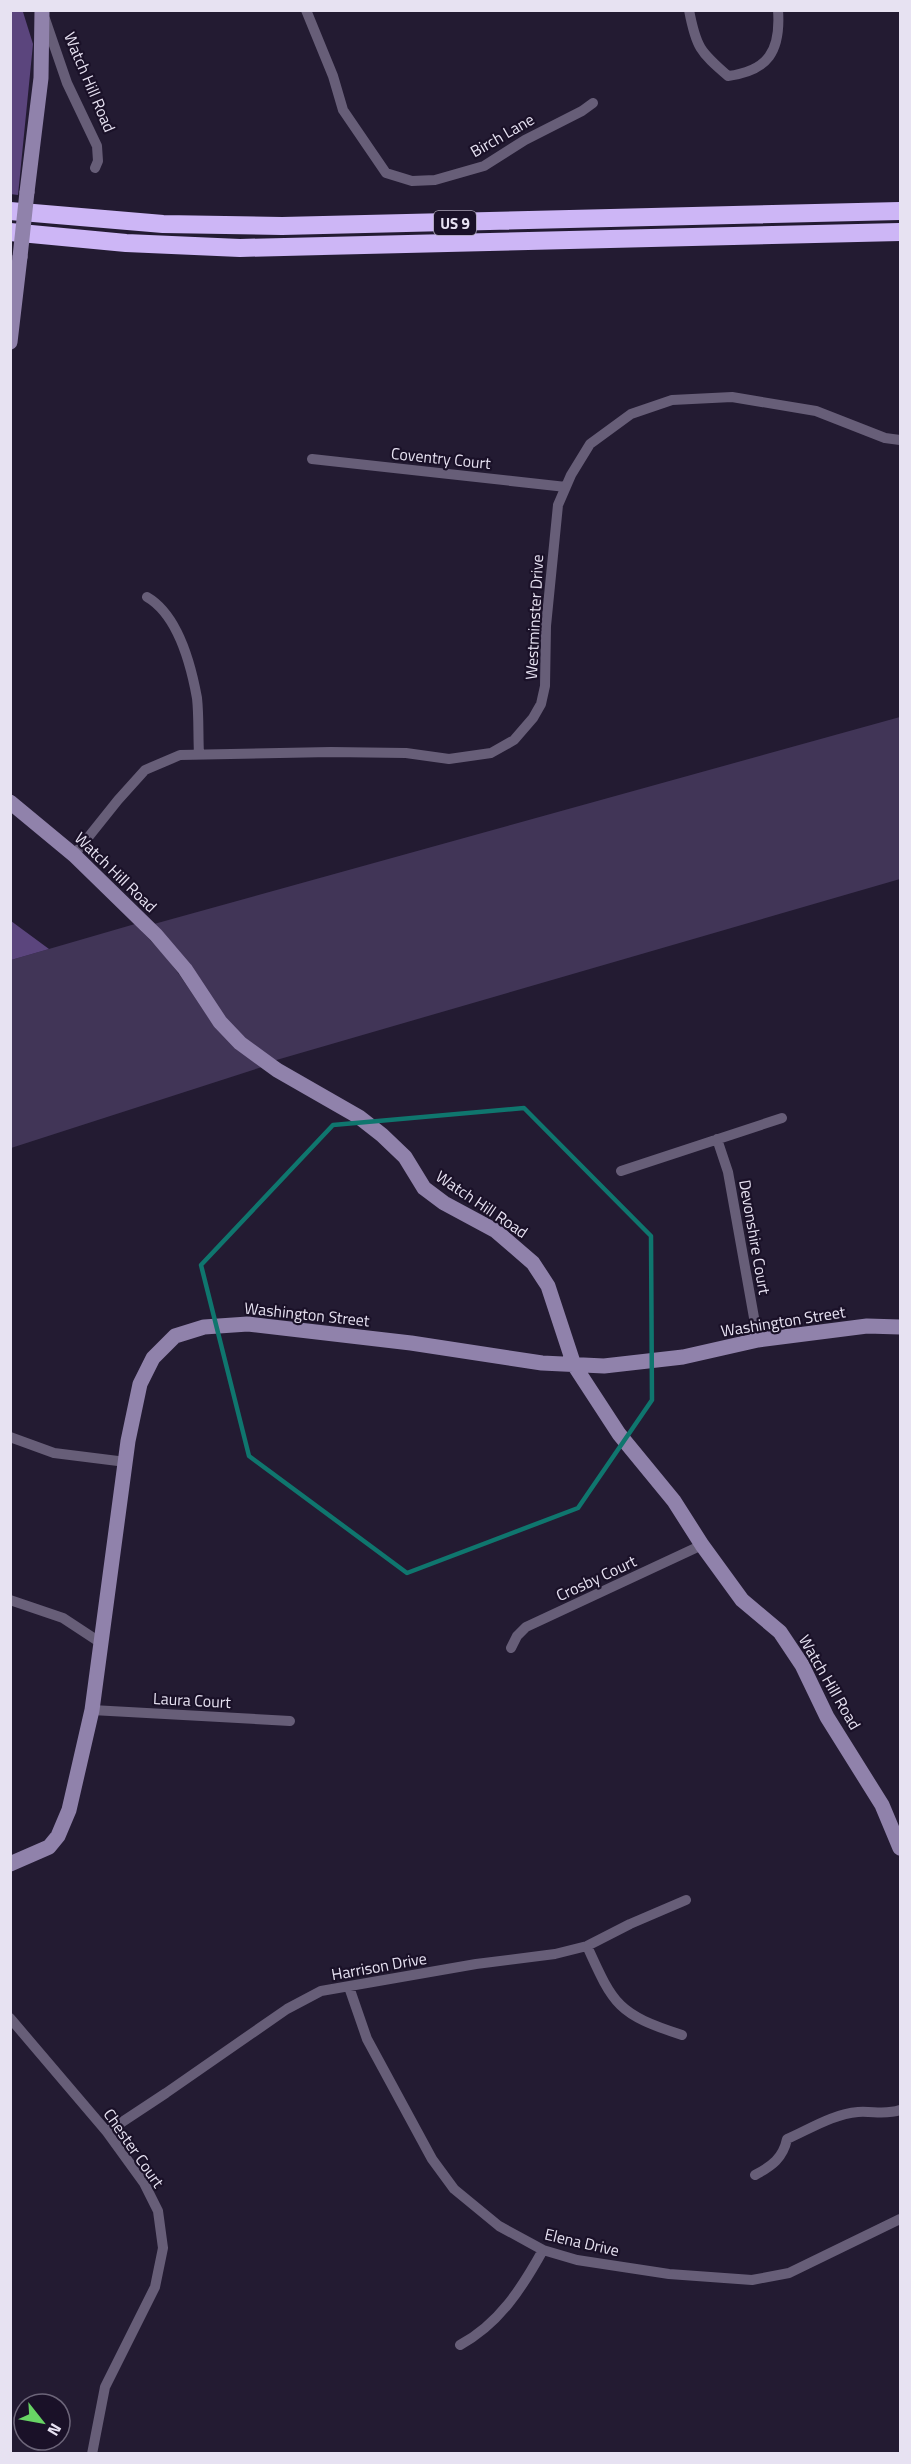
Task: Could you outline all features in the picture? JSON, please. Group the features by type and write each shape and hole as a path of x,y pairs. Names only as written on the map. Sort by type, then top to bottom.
{"highway":[{"name":"US 9","path":"10,211 163,224 272,226 900,211"},
{"name":"US 9","path":"10,232 117,243 240,248 900,232"}],"street":[{"name":"Watch Hill Road","path":"42,10 59,62 97,146 98,161 95,168"},
{"name":"Watch Hill Road","path":"10,342 41,69 42,10"},
{"name":"Birch Lane","path":"306,10 333,76 343,110 386,174 412,181 435,180 484,166 525,140 593,103"},
{"path":"688,10 694,39 699,48 728,76 749,73 765,63 777,39 778,10"},
{"name":"Westminster Drive","path":"74,855 145,770 180,755 406,753 449,759 491,753 514,740 541,704 545,686 546,626 552,547 558,506 590,444 631,414 672,399 732,397 816,411 885,438 900,440"},
{"name":"Coventry Court","path":"312,459 566,487"},
{"path":"147,597 165,613 181,643 193,677 197,701 199,754"},
{"name":"Watch Hill Road","path":"10,802 74,855 167,946 190,975 220,1022 240,1043 277,1070 359,1118 382,1135 405,1157 424,1188 444,1203 496,1231 533,1263 548,1286 574,1365 619,1434 674,1501 702,1545 742,1600 780,1632 802,1665 826,1717 882,1805 900,1848"},
{"path":"621,1171 782,1118"},
{"name":"Devonshire Court","path":"717,1139 728,1172 758,1340"},
{"name":"Washington Street","path":"10,1864 49,1848 58,1836 76,1786 92,1710 126,1462 140,1384 153,1358 175,1336 204,1327 248,1324 411,1343 542,1363 604,1366 683,1357 758,1340 867,1326 900,1327"},
{"path":"10,1437 54,1453 126,1462"},
{"name":"Crosby Court","path":"512,1648 517,1636 526,1627 702,1545"},
{"path":"10,1600 63,1618 101,1643"},
{"name":"Laura Court","path":"92,1710 290,1721"},
{"name":"Harrison Drive","path":"107,2132 287,2009 321,1991 476,1964 555,1954 587,1946 630,1924 686,1900"},
{"path":"587,1946 608,1992 624,2009 638,2019 682,2035"},
{"name":"Elena Drive","path":"349,1987 367,2039 432,2159 454,2189 499,2226 543,2250 578,2260 669,2274 752,2280 789,2273 900,2218"},
{"name":"Chester Court","path":"10,2018 107,2132 144,2183 158,2211 163,2248 155,2287 105,2387 92,2454"},
{"path":"755,2175 771,2167 784,2153 788,2139 840,2115 859,2112 891,2113 900,2110"},
{"path":"460,2344 478,2335 500,2314 526,2281 543,2250"}],"highlighted area":[{"path":"524,1108 651,1236 652,1400 578,1508 407,1573 249,1456 201,1265 333,1125"}],"shaded area":[{"path":"10,11 23,12 33,44 18,195 10,194"},
{"path":"900,717 900,879 273,1061 231,1026 154,924"},
{"path":"11,921 49,949 11,960"},
{"path":"135,924 171,963 216,1027 236,1047 262,1067 11,1148 11,960"}]}
